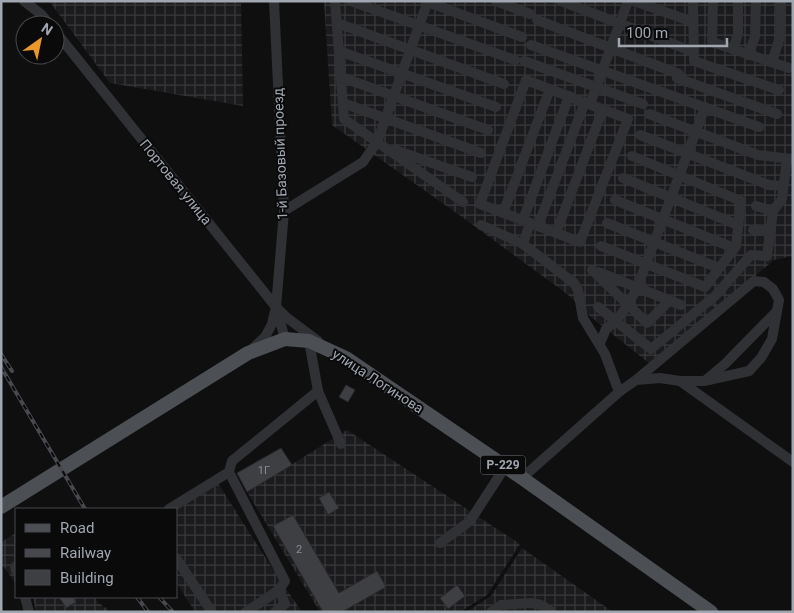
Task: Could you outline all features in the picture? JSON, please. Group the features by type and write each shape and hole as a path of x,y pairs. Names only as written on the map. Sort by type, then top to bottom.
{"main road":[{"name":"улица Логинова","path":"1,507 248,353 285,339 308,341 346,358 505,466 711,612"}],"street":[{"path":"24,1 42,15"},
{"name":"1-й Базовый проезд","path":"274,1 284,211 276,307"},
{"path":"335,1 344,119 464,202"},
{"path":"351,1 643,104"},
{"path":"496,1 679,74 677,78 777,114"},
{"path":"561,1 694,52"},
{"path":"530,223 596,87 628,1"},
{"path":"634,1 693,22"},
{"path":"693,1 694,61 779,90"},
{"path":"713,1 712,42 789,68"},
{"path":"733,50 738,34 738,1"},
{"path":"748,54 755,37 756,1"},
{"path":"772,62 780,37 781,1"},
{"path":"284,211 363,162 380,144 386,119 427,2 522,37"},
{"path":"337,23 504,84"},
{"name":"Портовая улица","path":"65,43 276,307 285,339"},
{"path":"531,45 759,127"},
{"path":"339,51 496,107"},
{"path":"341,77 488,130"},
{"path":"526,80 569,96 628,119 580,242 480,204 526,80"},
{"path":"503,213 550,89"},
{"path":"523,244 569,96"},
{"path":"343,104 481,153"},
{"path":"600,343 606,329 616,321 628,305 637,288 705,108"},
{"path":"556,233 603,109"},
{"path":"598,307 651,349 715,296 751,255 767,256 773,211 782,199 782,186 790,159 758,155 649,114"},
{"path":"640,135 769,185 782,186"},
{"path":"380,144 472,177"},
{"path":"601,246 706,287 736,246 741,201 632,156"},
{"path":"623,178 738,225"},
{"path":"615,200 734,248"},
{"path":"756,206 773,211"},
{"path":"608,223 719,268"},
{"path":"481,225 523,244 574,283 578,290 584,318 600,343 619,392"},
{"path":"753,230 770,231"},
{"path":"669,300 646,323 592,270 637,288 669,300 681,305"},
{"path":"522,478 619,392 636,380 754,281 764,282 773,289 779,300 772,339 761,358 750,371 704,381 680,381 660,378 636,380"},
{"path":"276,307 325,348"},
{"path":"248,353 265,338 272,324 276,307"},
{"path":"704,381 725,364 777,311"},
{"path":"308,341 318,391 341,444"},
{"path":"680,381 793,462"},
{"path":"246,612 279,590 285,581 229,472 232,461 318,391"},
{"path":"440,543 470,520 505,466"},
{"path":"171,508 229,472"},
{"path":"178,561 212,612"},
{"path":"274,612 287,608 279,590"},
{"path":"25,598 29,612"},
{"path":"491,612 501,605 532,603 541,605 552,612"}],"shaded area":[{"path":"49,1 241,1 243,106 110,83 65,23 65,15 59,15"},
{"path":"324,1 793,1 793,256 774,260 650,364 591,317 567,294 332,125"},
{"path":"347,430 520,544 487,595 460,612 320,612 247,492"},
{"path":"214,477 302,612 195,612 178,585 178,508 165,508"},
{"path":"15,534 15,583 1,563 1,542"},
{"path":"522,548 613,612 466,612 491,596"},
{"path":"33,598 96,598 99,604 104,608 106,607 109,612 36,612"}],"building":[{"path":"346,385 355,390 348,402 339,397"},
{"path":"281,448 292,465 247,492 237,473"},
{"path":"329,492 339,508 328,515 319,498"},
{"path":"293,515 339,593 377,571 386,587 342,612 323,612 273,526"},
{"path":"457,585 465,596 448,609 440,598"},
{"path":"60,598 74,598 76,602 66,608"}],"railway":[{"path":"1,354 12,371"},
{"path":"1,367 84,508"},
{"path":"138,598 148,612"},
{"path":"160,598 173,612"}]}
